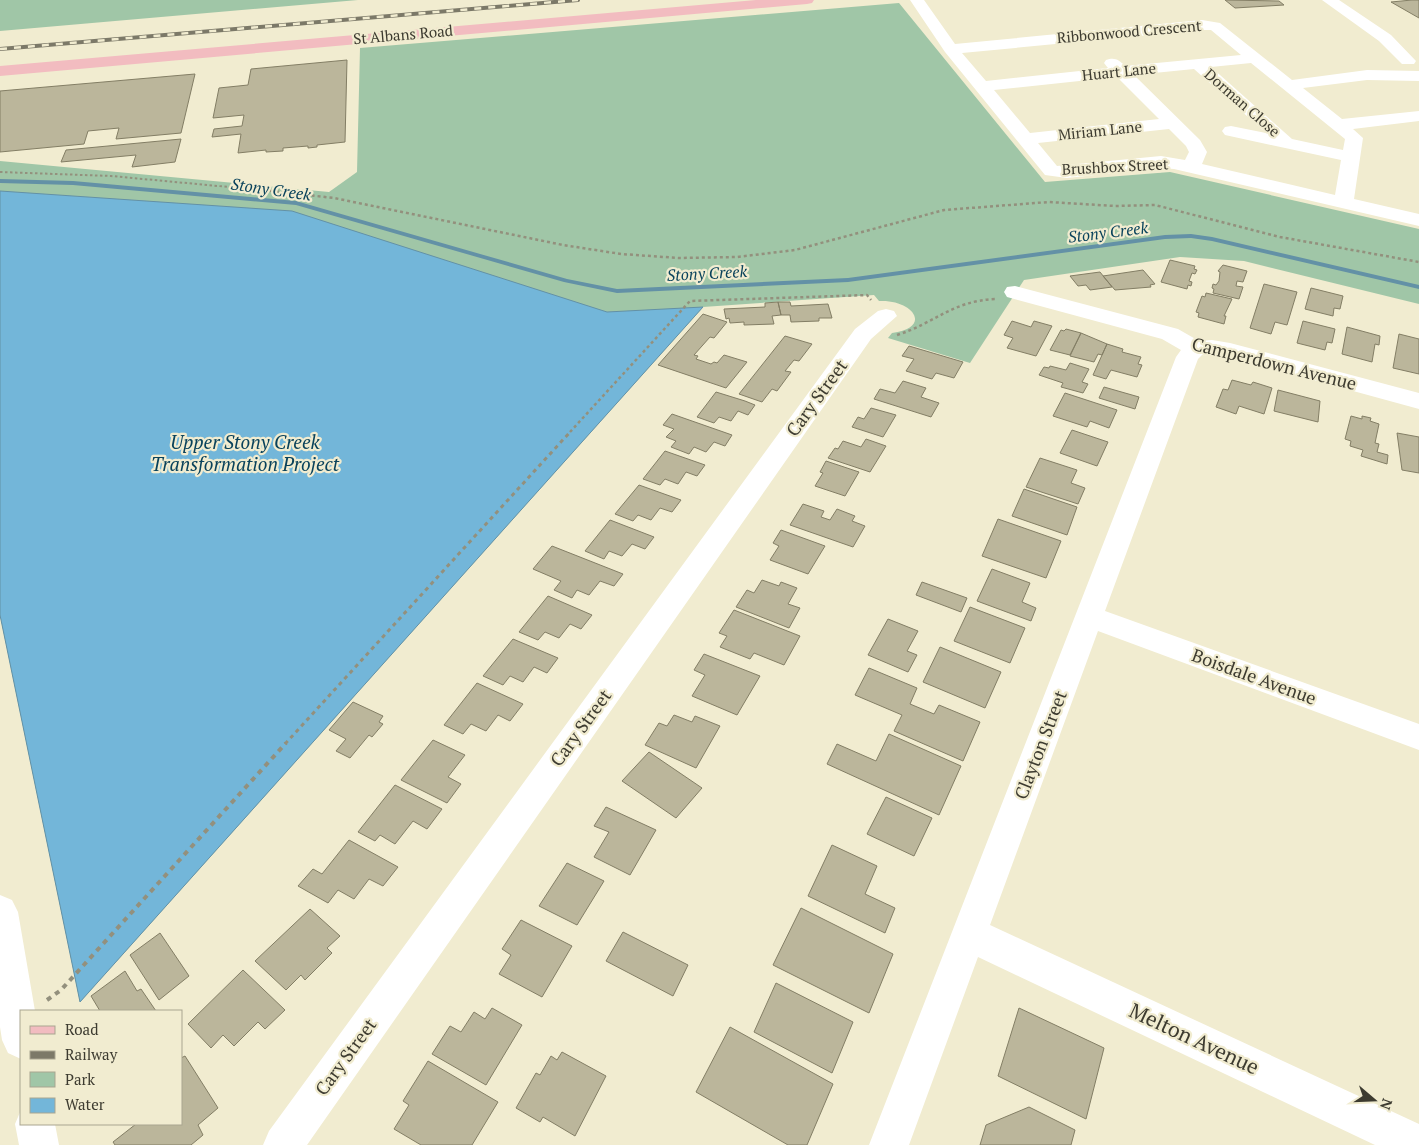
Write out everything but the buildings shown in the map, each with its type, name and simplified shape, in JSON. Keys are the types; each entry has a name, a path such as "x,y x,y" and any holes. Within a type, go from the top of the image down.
{"main road":[{"name":"St Albans Road","path":"0,71 807,0"}],"street":[{"name":"Brushbox Street","path":"917,0 951,49 1052,171 1067,172 1161,162 1191,167 1419,220"},
{"path":"1329,0 1385,38 1415,63"},
{"path":"1344,0 1415,63"},
{"name":"Ribbonwood Crescent","path":"951,49 1202,25 1215,26 1354,138 1344,202"},
{"path":"1084,36 1194,144 1198,152 1191,167"},
{"name":"Huart Lane","path":"982,86 1255,58"},
{"path":"1289,84 1367,76 1415,63"},
{"name":"Dorman Close","path":"1198,64 1287,142"},
{"path":"1339,125 1419,116"},
{"name":"Miriam Lane","path":"1026,139 1173,123"},
{"name":"Dorman Close","path":"1230,131 1352,156"},
{"name":"Camperdown Avenue","path":"1008,295 1170,334 1195,348 1212,346 1230,350 1419,401"},
{"name":"Cary Street","path":"283,1145 863,334 890,326"},
{"name":"Clayton Street","path":"889,1145 1187,357 1195,348"},
{"name":"Boisdale Avenue","path":"1090,617 1419,737"},
{"path":"0,912 20,1034"},
{"name":"Melton Avenue","path":"969,934 1419,1145"},
{"path":"35,1125 39,1145"}],"path":[{"path":"0,172 96,176 332,198 560,246 622,255 682,258 741,258 772,255 944,210 1049,202 1115,206 1154,205 1176,209 1280,237 1419,262"},
{"path":"45,1001 61,990 690,302 867,295 890,326 914,330 947,309 964,302 1008,295"}],"green space":[{"path":"0,0 358,0 0,31"},
{"path":"899,3 1045,182 1170,172 1419,229 1419,304 1244,261 1180,257 1024,280 970,363 888,338 892,333 905,330 912,325 915,320 914,314 901,304 879,301 874,295 703,307 80,1002 0,615 0,161 329,192 357,172 360,48"}],"water":[{"name":"Upper Stony Creek Transformation Project","path":"0,191 292,211 607,312 703,307 80,1002 0,615"}],"waterway":[{"name":"Stony Creek","path":"0,181 73,183 296,203 566,281 617,291 848,280 1165,237 1191,236 1212,239 1419,287"}],"railway":[{"path":"0,49 578,0"}]}
